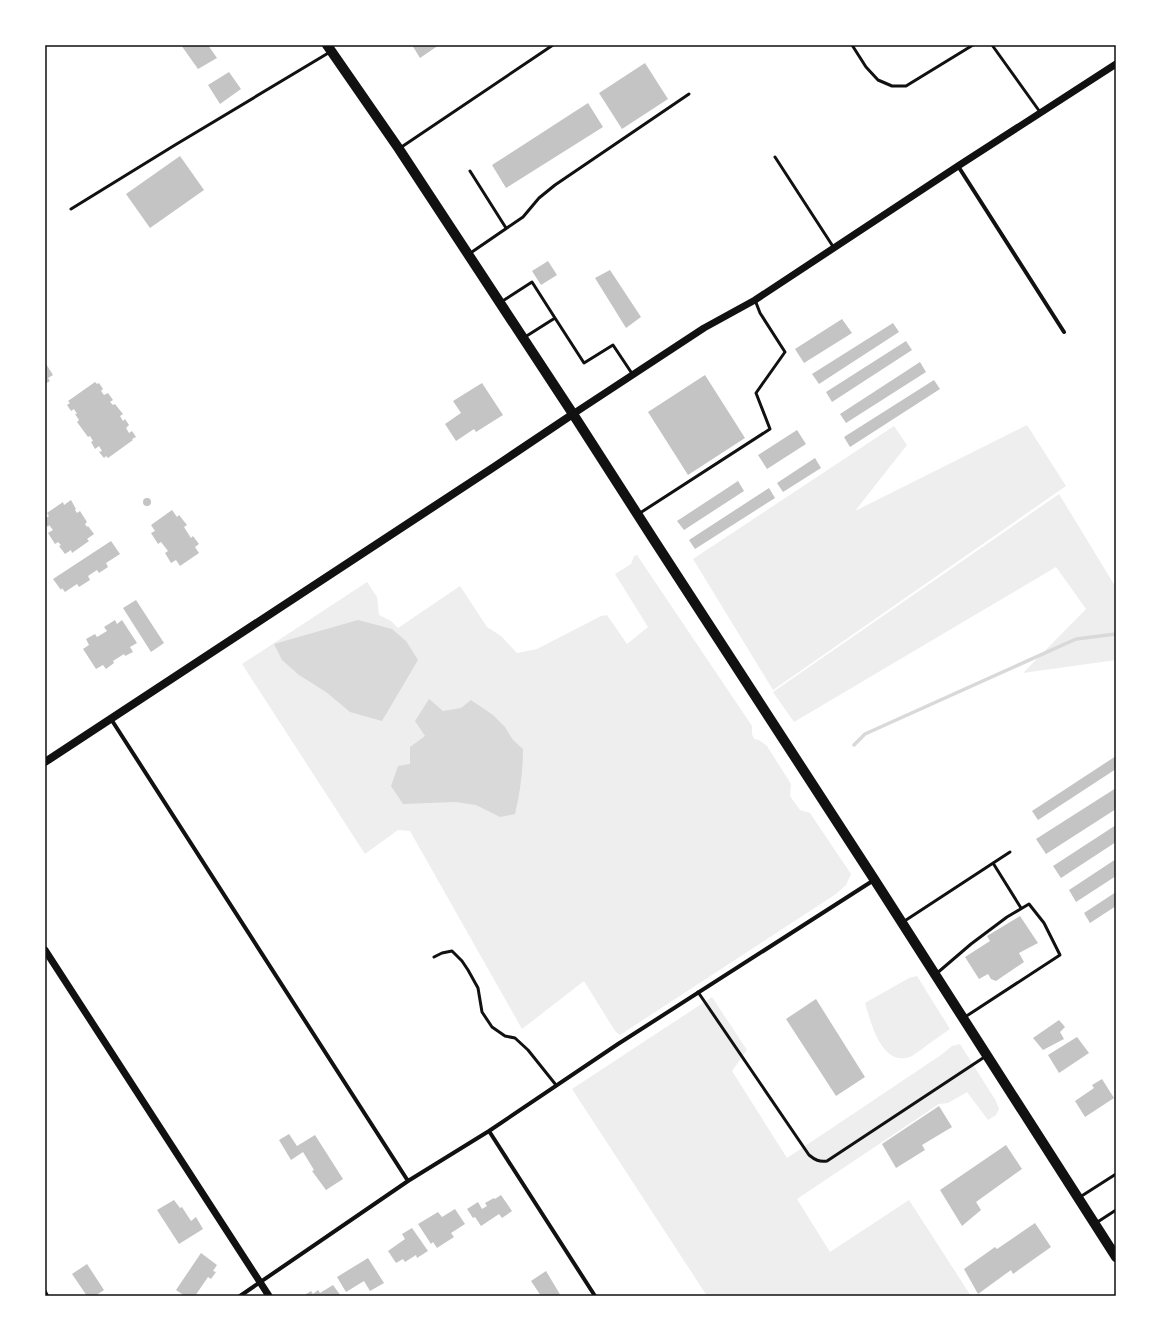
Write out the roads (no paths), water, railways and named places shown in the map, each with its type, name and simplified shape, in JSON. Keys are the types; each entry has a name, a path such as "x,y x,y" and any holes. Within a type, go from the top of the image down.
{"main road":[{"path":"329,48 399,149 573,414 964,1018 1116,1257"},
{"path":"45,762 573,414"}],"street":[{"path":"573,414 704,328 755,300 1116,64"},
{"path":"958,166 1064,332"},
{"path":"110,719 408,1181"},
{"path":"240,1296 408,1181 489,1131 698,992 874,880"},
{"path":"45,950 269,1296"},
{"path":"489,1131 595,1296"},
{"path":"45,1292 47,1296"}],"lane":[{"path":"399,149 553,45"},
{"path":"852,45 866,67 878,80 892,86 906,86 973,45"},
{"path":"992,45 1041,113"},
{"path":"71,209 329,48"},
{"path":"468,255 523,217 539,198 554,184 688,94"},
{"path":"774,157 834,248"},
{"path":"470,170 506,228"},
{"path":"500,302 532,282 584,363 613,346 633,375"},
{"path":"638,515 770,429 756,393 785,352 760,313 755,300"},
{"path":"523,338 554,318"},
{"path":"901,922 1010,852"},
{"path":"993,863 1021,908"},
{"path":"935,975 1007,917 1029,904 1044,922 1060,955 964,1018"},
{"path":"434,957 442,953 452,951 462,961 478,988 482,1012 492,1027 505,1036 515,1038 528,1050 556,1085"},
{"path":"698,992 809,1155 820,1162 827,1161 987,1055"},
{"path":"1079,1198 1116,1174"},
{"path":"1095,1224 1116,1210"}],"waterway":[{"path":"854,745 865,734 1076,639 1116,634"}]}
